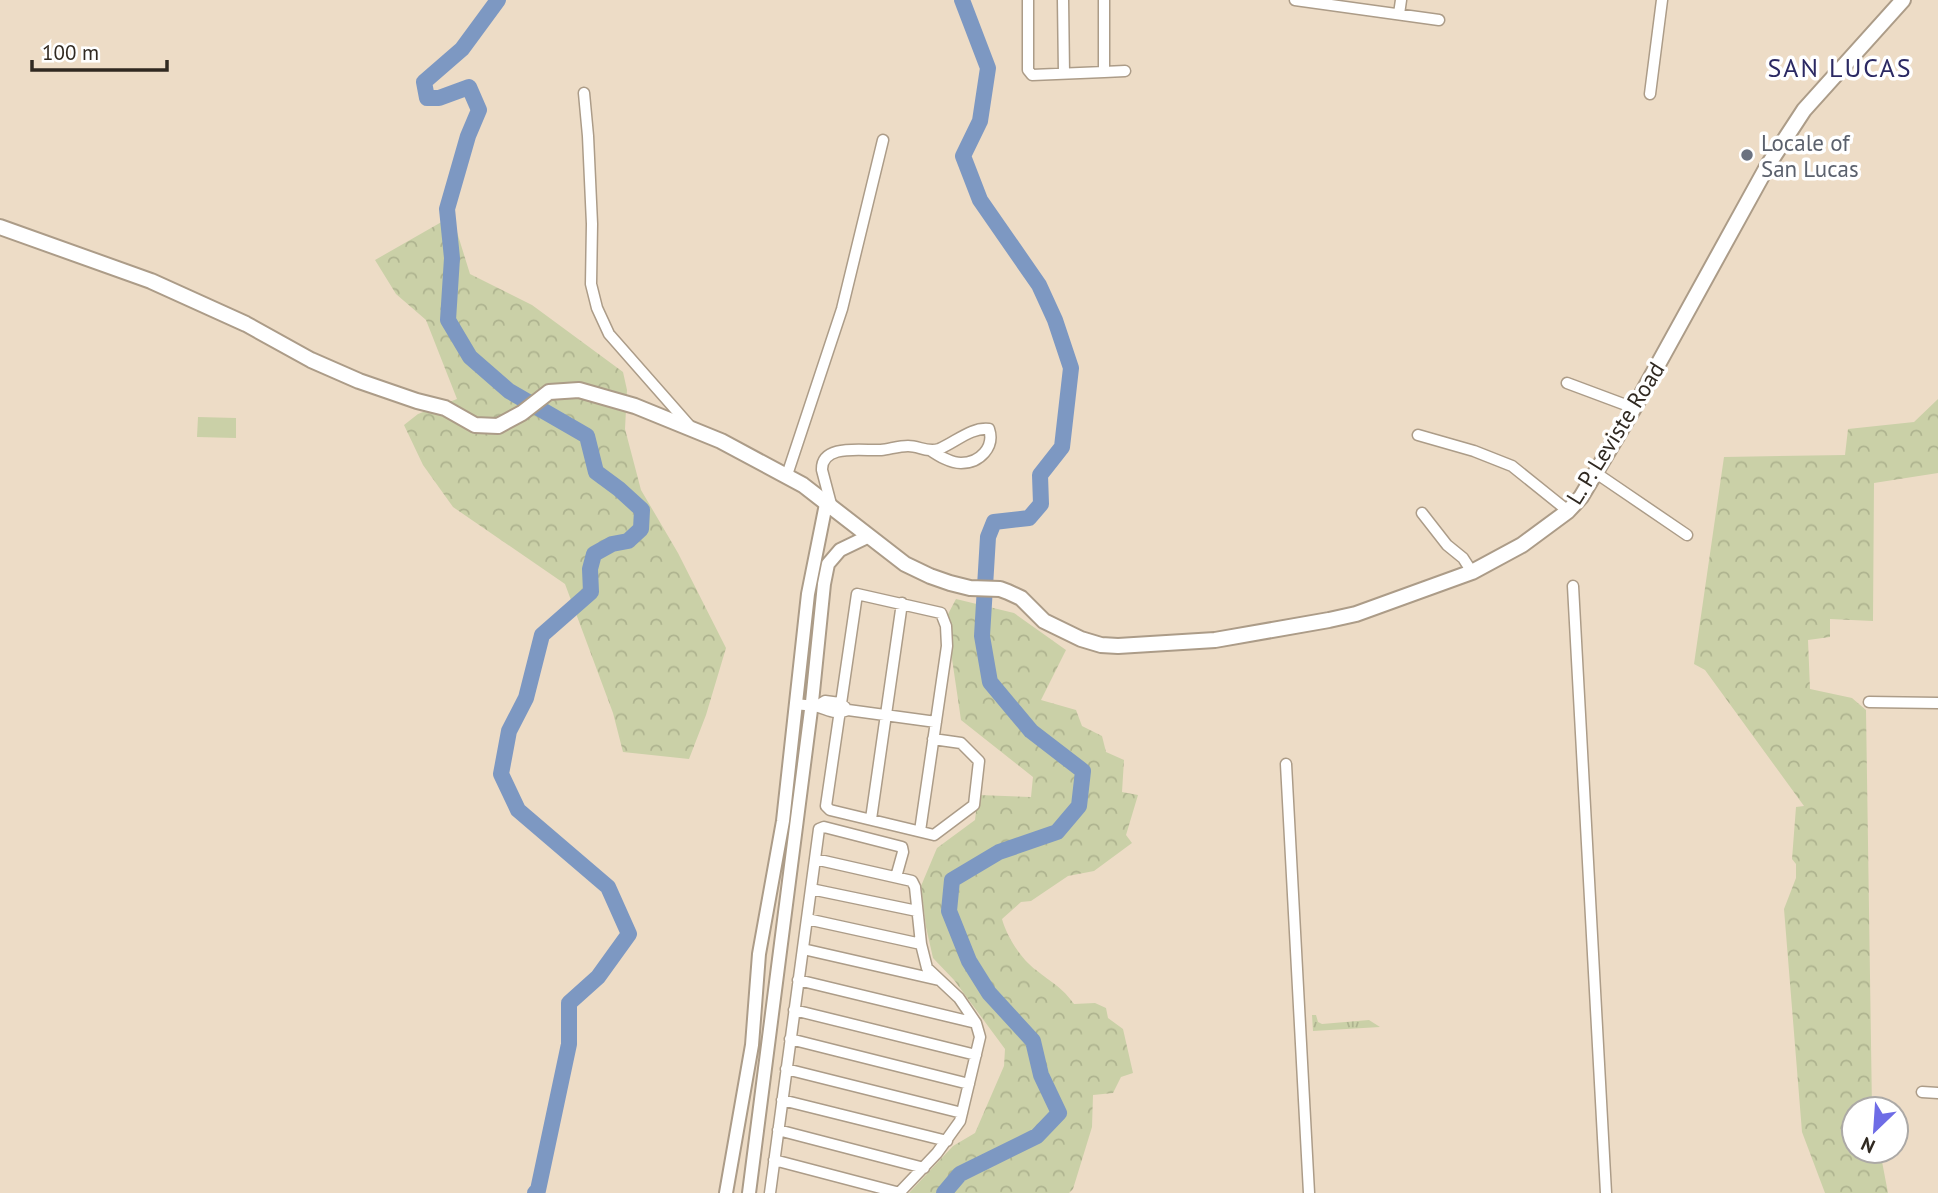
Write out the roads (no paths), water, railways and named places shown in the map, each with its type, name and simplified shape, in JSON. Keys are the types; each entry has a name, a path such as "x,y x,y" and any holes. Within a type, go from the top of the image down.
{"main road":[{"name":"L. P. Leviste Road","path":"0,227 151,281 246,324 359,381 445,408 475,425 498,426 522,413 549,392 579,390 635,406 721,441 787,475 867,537 917,570 970,588 1000,589 1008,592 1021,598 1044,621 1081,639 1118,646 1215,640 1329,620 1369,610 1472,572 1508,555 1568,512 1596,473 1634,408 1768,164 1804,110 1903,0"}],"street":[{"path":"1028,0 1029,73 1125,71"},
{"path":"1063,0 1064,73"},
{"path":"1104,0 1104,72"},
{"path":"1295,0 1438,20"},
{"path":"1399,15 1401,0"},
{"path":"1650,94 1662,0"},
{"path":"584,93 591,212 591,284 597,308 608,334 692,428"},
{"path":"787,475 842,309 883,140"},
{"path":"1567,383 1634,408"},
{"path":"726,1193 752,1045 759,954 783,821 814,560 829,507 821,465 828,455 837,452 904,446 939,449 979,429 989,429 991,432 989,448 971,461 950,461 929,450"},
{"path":"1418,435 1512,466 1568,512"},
{"path":"1596,473 1686,535"},
{"path":"1422,513 1447,545 1463,558 1472,572"},
{"path":"749,1193 815,706 828,564 840,550 867,537"},
{"path":"814,560 828,564"},
{"path":"1573,586 1606,1193"},
{"path":"919,831 947,646 946,626 941,613 861,594 856,596 843,709 826,806 830,810 934,835 974,805 979,761 961,743 933,739"},
{"path":"871,819 902,603"},
{"path":"1869,702 1938,703"},
{"path":"796,704 815,706 827,712 843,709 936,722"},
{"path":"1286,764 1309,1193"},
{"path":"781,1193 770,1191 818,831 824,827 902,847 896,877"},
{"path":"774,1160 899,1193 947,1141 960,1121 980,1037 976,1023 958,998 927,968 921,944 914,884 909,880 815,859"},
{"path":"811,889 918,911"},
{"path":"807,919 921,944"},
{"path":"803,949 939,980"},
{"path":"798,980 976,1023"},
{"path":"794,1010 976,1055"},
{"path":"790,1039 969,1084"},
{"path":"786,1069 962,1113"},
{"path":"1923,1093 1938,1093"},
{"path":"782,1100 947,1141"},
{"path":"778,1129 923,1168"}],"waterway":[{"path":"498,0 462,49 424,82 427,98 439,98 469,87 479,110 468,136 447,209 452,258 448,320 470,357 509,391 587,436 596,472 642,510 641,529 628,541 612,544 594,554 590,569 591,592 542,635 526,698 509,731 501,774 518,810 608,887 629,934 598,977 569,1003 569,1044 538,1190 535,1193"},
{"path":"944,1193 960,1174 1037,1136 1059,1113 1041,1075 1033,1041 989,993 969,961 949,911 952,880 999,852 1057,832 1079,806 1083,771 1031,731 990,682 982,636 988,537 994,522 1029,518 1041,504 1040,475 1062,447 1071,368 1055,320 1039,285 980,200 963,156 980,121 988,68 962,0"}],"place":[{"name":"Locale of San Lucas","path":"1747,155"}],"district":[{"name":"SAN LUCAS","path":"1840,67"}]}
